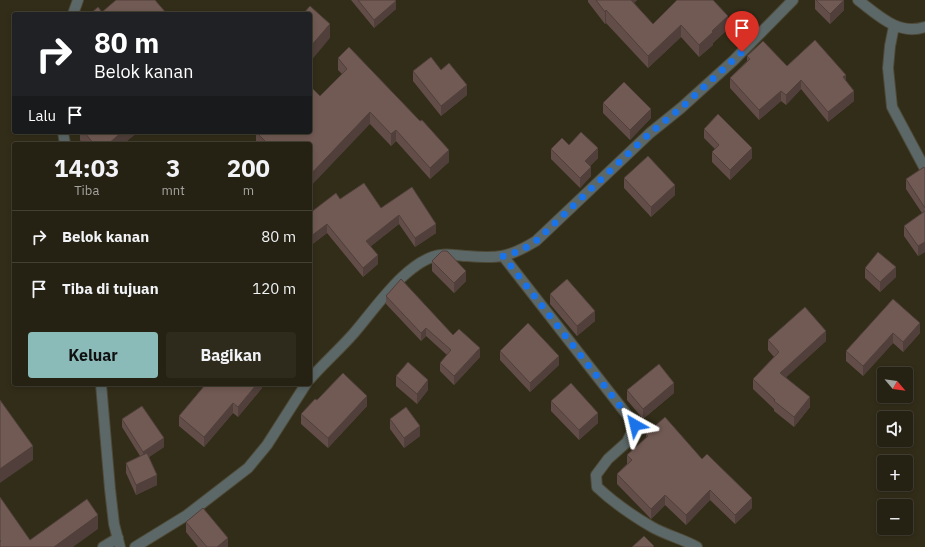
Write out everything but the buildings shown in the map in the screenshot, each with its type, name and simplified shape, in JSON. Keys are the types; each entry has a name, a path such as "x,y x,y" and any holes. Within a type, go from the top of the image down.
{"street":[{"path":"74,12 78,0"},
{"path":"312,377 324,362 352,334 393,285 410,270 430,257 441,254 486,258 503,256 520,251 536,241 650,133 681,108 733,61 793,0"},
{"path":"858,0 894,26 912,30 925,27"},
{"path":"894,26 888,68 892,107 925,169"},
{"path":"503,256 635,425 627,442 608,459 596,475 597,487 609,498 653,528 685,540 697,547"},
{"path":"101,386 108,476 114,524 119,542 103,547"},
{"path":"135,547 187,515 248,468 267,445 305,386"}],"route":[{"path":"635,425 503,256 520,251 536,241 550,226 650,133 681,108 742,52"}]}
